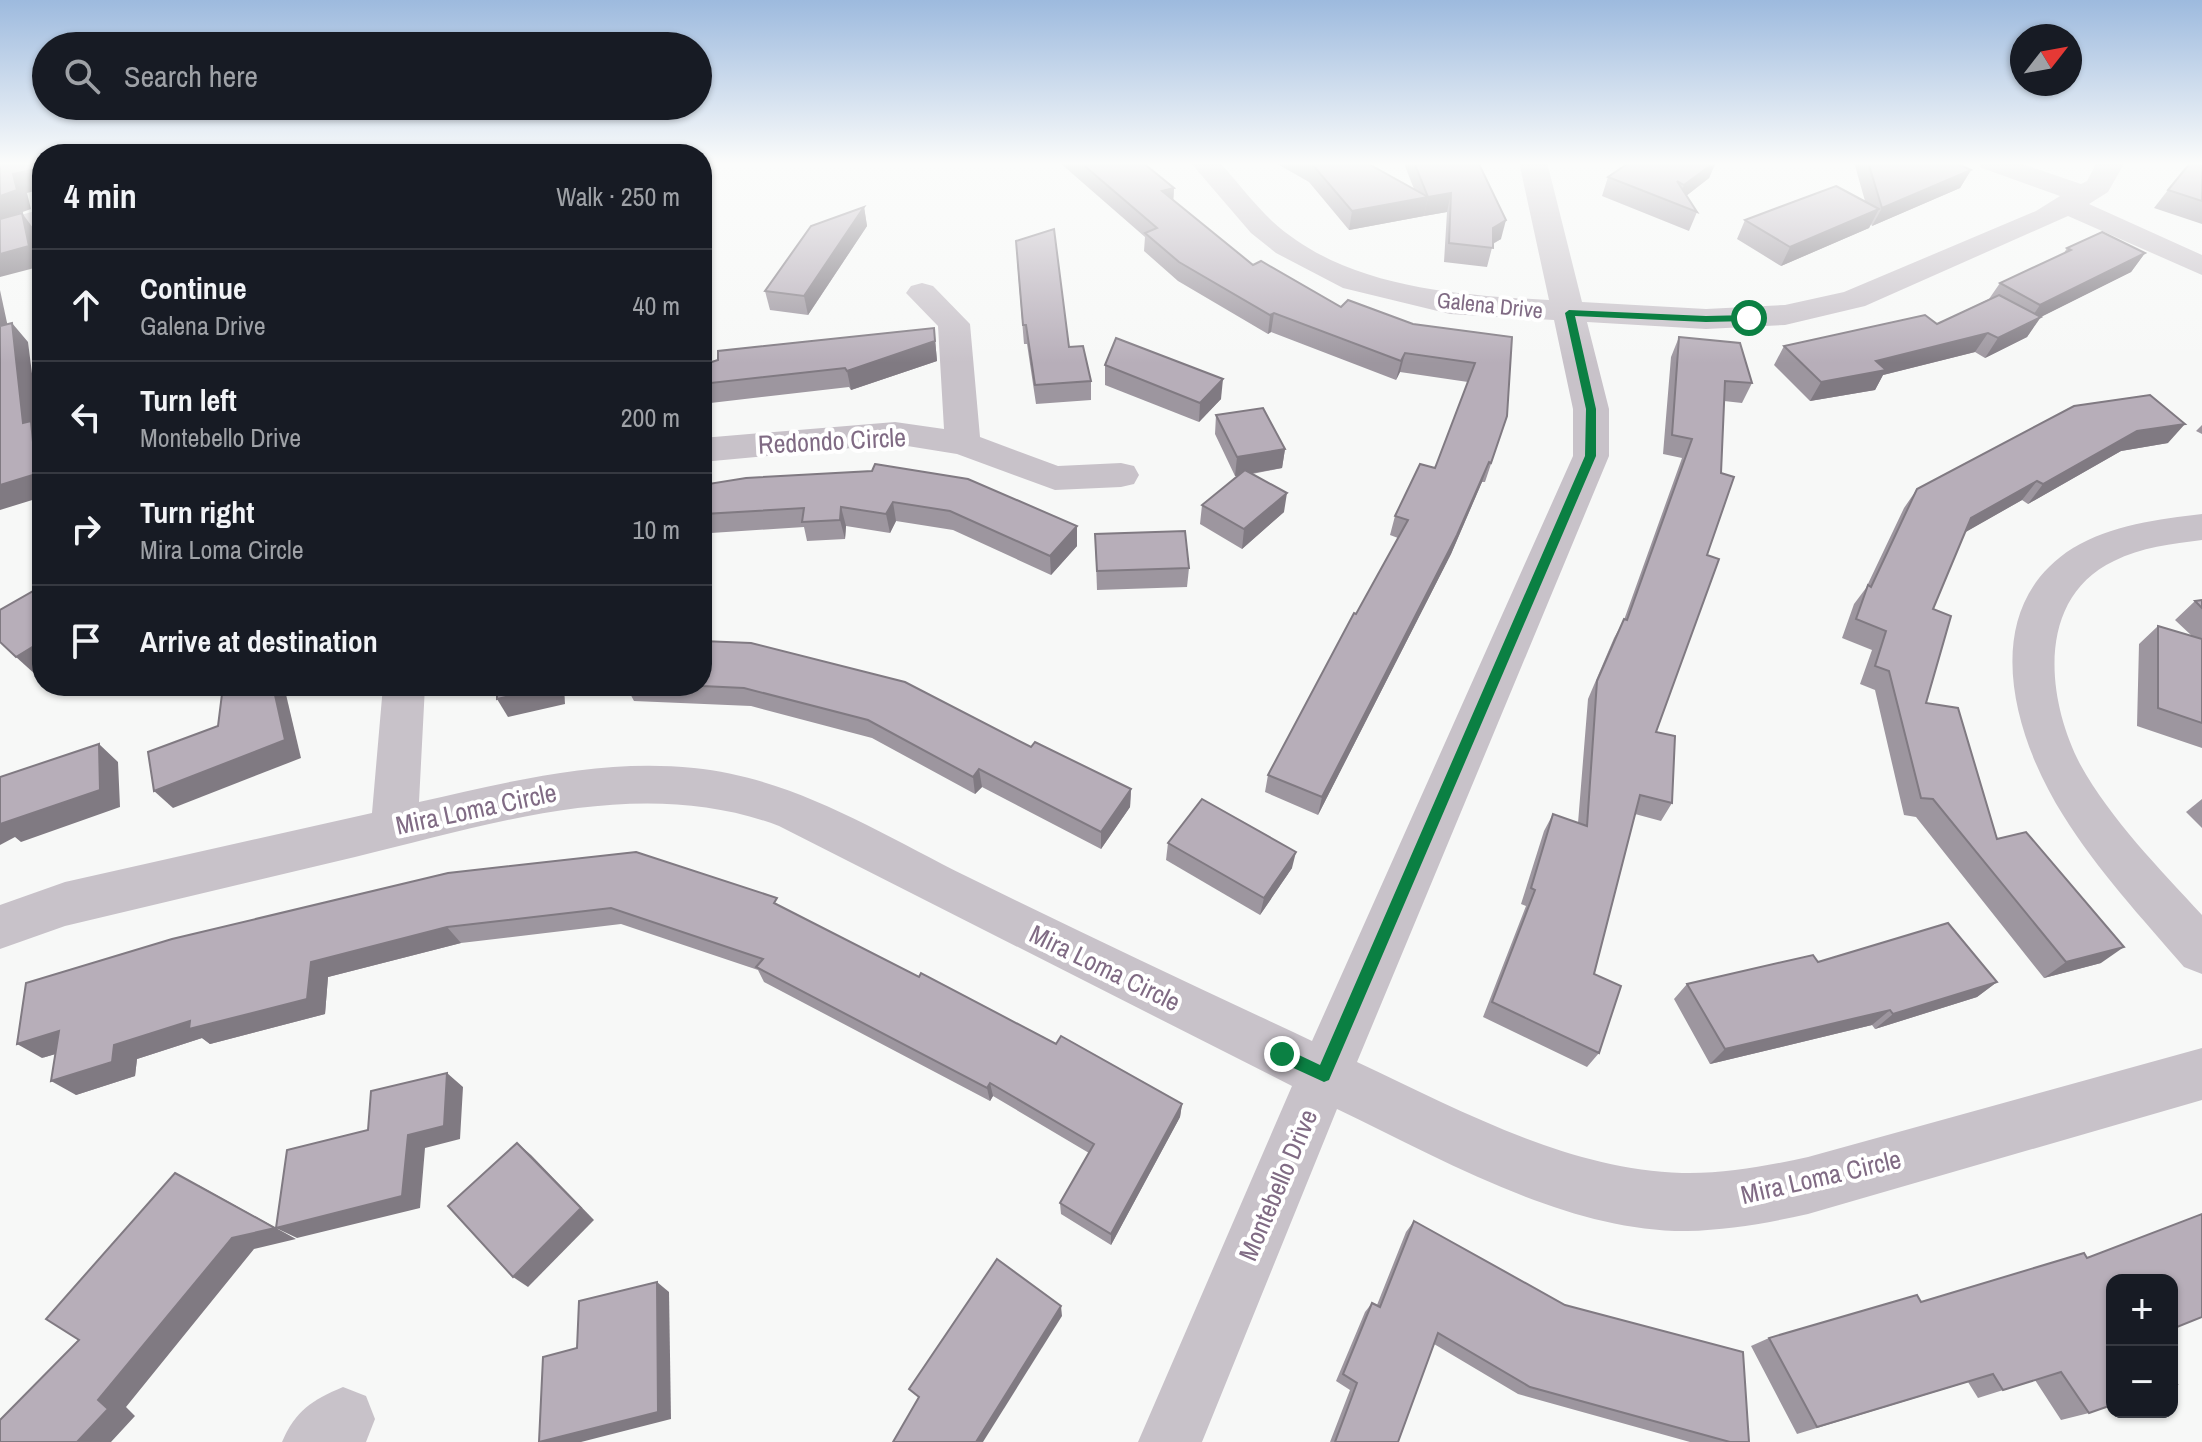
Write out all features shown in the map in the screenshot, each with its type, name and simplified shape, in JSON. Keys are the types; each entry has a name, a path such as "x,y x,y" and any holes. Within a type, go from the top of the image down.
{"street":[{"name":"Galena Drive","path":"1265,229 1287,247 1354,281 1450,304 1706,319 1785,315 1823,308 1854,299 2017,229"},
{"name":"Montebello Drive","path":"1170,1442 1324,1075 1591,456 1591,409 1549,229"},
{"path":"2132,229 2202,266"},
{"path":"922,293 954,324 963,443"},
{"name":"Redondo Circle","path":"712,449 895,433 963,443 1055,478 1121,475"},
{"path":"2202,527 2117,543 2084,559 2060,583 2043,608 2035,639 2033,673 2037,711 2049,747 2076,798 2121,860 2202,951"},
{"path":"394,826 403,696"},
{"name":"Mira Loma Circle","path":"0,927 65,904 539,794 620,785 681,784 745,795 809,818 880,857 1324,1075 1487,1151 1566,1180 1627,1197 1685,1202 1753,1195 1820,1183 2202,1074"}],"building":[{"path":"0,229 25,229 29,246 0,254"},
{"path":"809,229 849,229 804,296 765,291"},
{"path":"1054,229 1069,347 1083,346 1091,381 1035,385 1026,325 1023,325 1016,241"},
{"path":"1154,229 1209,229 1253,265 1261,261 1341,307 1348,300 1413,324 1512,337 1507,416 1491,463 1322,797 1268,775 1354,613 1408,520 1395,516 1420,464 1435,468 1475,363 1405,353 1401,361 1274,313 1270,315 1179,262 1145,233"},
{"path":"1450,229 1493,229 1493,248 1449,243"},
{"path":"1760,229 1831,229 1790,247"},
{"path":"2102,232 2145,253 2040,305 2000,283 2071,250 2067,248"},
{"path":"1999,295 2041,317 1998,338 1988,333 1876,361 1886,370 1821,382 1784,346 1925,315 1937,324"},
{"path":"12,323 23,423 31,421 32,475 0,485 0,326"},
{"path":"934,328 935,341 847,371 845,368 712,383 712,362 718,360 718,351"},
{"path":"1679,337 1740,343 1752,383 1725,381 1721,473 1734,477 1707,555 1719,559 1656,732 1675,736 1672,803 1640,795 1594,974 1621,986 1599,1053 1492,1002 1535,890 1531,888 1553,814 1587,826 1597,681 1624,619 1627,620 1692,439 1672,435"},
{"path":"1116,338 1223,379 1200,403 1105,365"},
{"path":"2150,395 2185,424 2137,431 2043,484 2037,481 1971,518 1933,609 1951,616 1926,703 1958,708 1997,839 2026,832 2124,947 2066,962 1933,799 1921,798 1889,671 1875,666 1886,631 1856,619 1868,585 1871,587 1917,489 2074,406"},
{"path":"1263,408 1285,449 1237,457 1216,415"},
{"path":"875,464 968,479 1077,526 1050,556 950,511 893,502 886,514 841,507 840,520 802,522 804,508 712,514 712,483 746,478 872,471"},
{"path":"1245,470 1287,493 1244,529 1202,505"},
{"path":"1185,531 1189,568 1097,571 1095,534"},
{"path":"32,592 32,647 16,657 0,642 0,610"},
{"path":"2158,626 2202,639 2202,723 2158,708"},
{"path":"712,641 751,643 905,682 1031,747 1035,742 1131,789 1101,832 979,769 973,777 868,720 744,688 712,686"},
{"path":"222,696 275,696 285,740 154,791 148,752 218,726"},
{"path":"99,744 100,790 0,824 0,777"},
{"path":"1202,799 1296,852 1264,898 1168,843"},
{"path":"636,852 777,898 774,903 919,977 921,973 1056,1044 1061,1036 1182,1104 1111,1234 1060,1203 1094,1144 990,1083 987,1088 756,967 763,959 611,908 447,927 311,962 307,999 189,1029 190,1021 114,1045 112,1062 51,1081 59,1031 17,1044 26,983 172,939 448,873"},
{"path":"1948,923 1997,982 1893,1014 1890,1010 1725,1049 1687,984 1813,955 1818,962"},
{"path":"447,1073 444,1126 408,1135 402,1196 276,1228 287,1150 368,1130 371,1091"},
{"path":"517,1143 581,1208 513,1277 448,1206"},
{"path":"175,1173 275,1228 232,1238 98,1400 108,1409 77,1442 0,1442 0,1420 79,1340 46,1319"},
{"path":"2202,1214 2202,1317 2178,1327 2178,1274 2106,1274 2106,1407 2089,1413 2061,1372 2003,1390 1993,1374 1817,1427 1769,1338 1917,1295 1921,1302 2084,1253 2087,1258"},
{"path":"1414,1221 1565,1305 1743,1352 1749,1442 1730,1442 1530,1387 1438,1333 1398,1442 1335,1442 1357,1383 1343,1374 1372,1303 1380,1307"},
{"path":"997,1259 1061,1306 976,1442 893,1442 919,1397 909,1389"},
{"path":"657,1282 658,1412 539,1442 543,1357 577,1348 579,1301"}],"route":[{"path":"1282,1054 1324,1075 1591,456 1591,409 1569,313 1749,318"}]}
